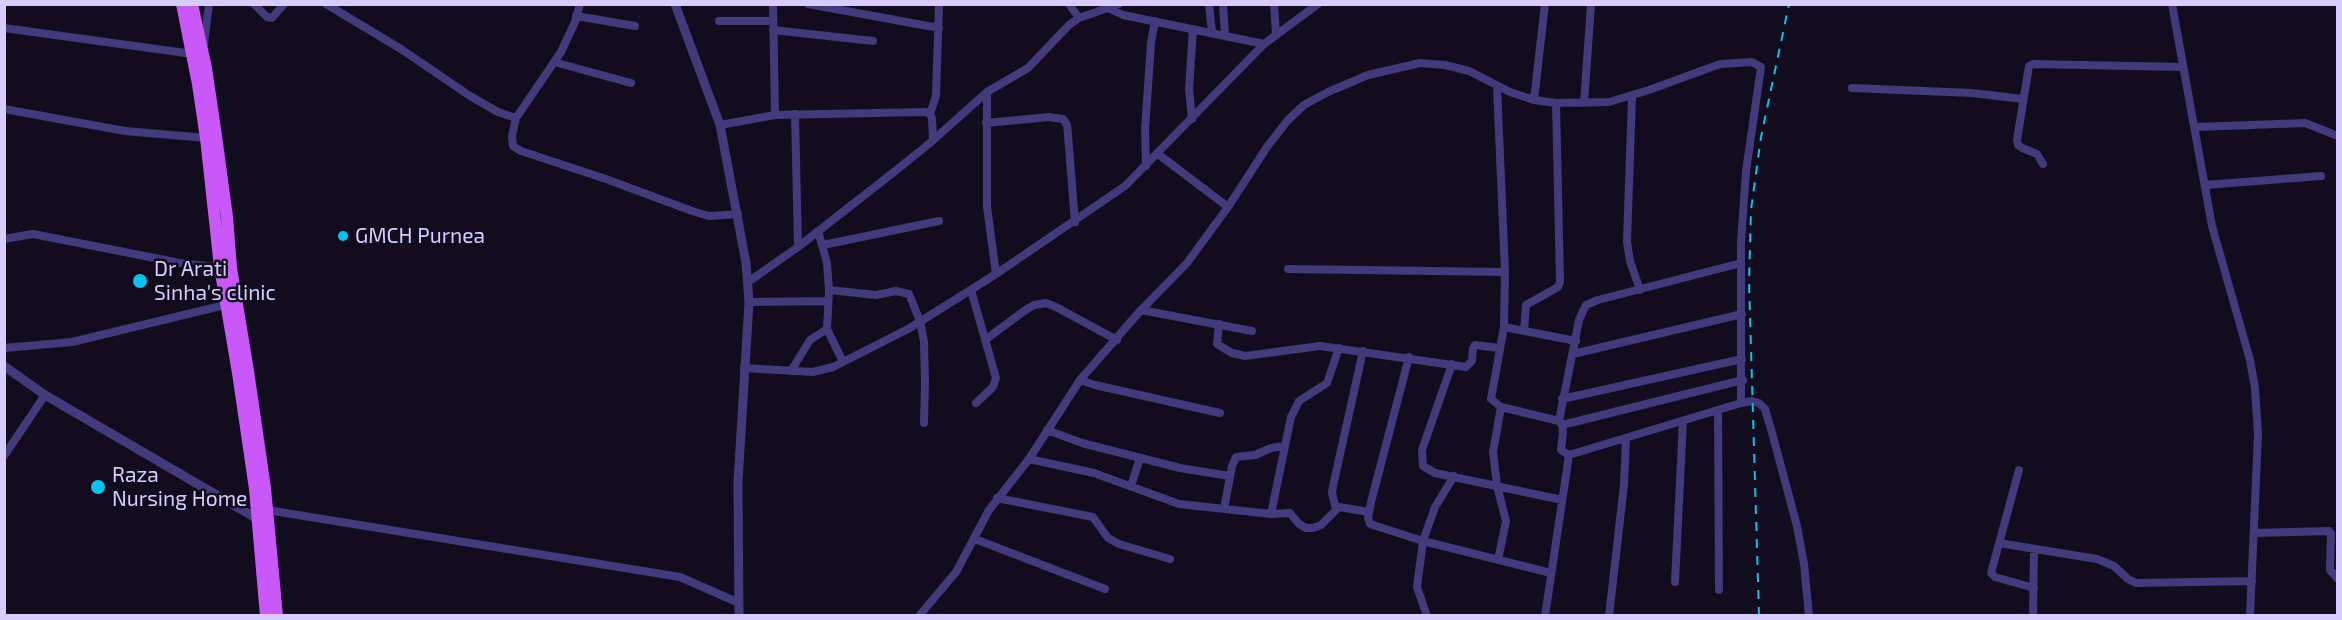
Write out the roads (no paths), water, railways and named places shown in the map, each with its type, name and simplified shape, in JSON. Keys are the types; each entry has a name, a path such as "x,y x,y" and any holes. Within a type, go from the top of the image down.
{"main road":[{"path":"182,4 198,53 198,84 231,304 238,373 276,615"},
{"path":"192,4 198,53 227,217 225,268"},
{"path":"231,304 248,371 267,510 263,522 266,615"}],"street":[{"path":"4,28 198,53 209,4"},
{"path":"254,4 267,17 272,18 284,4"},
{"path":"326,4 393,44 470,96 498,112 516,118"},
{"path":"580,4 561,52 516,118 512,136 513,146 521,151 692,211 709,216 738,214"},
{"path":"675,4 720,125 738,214 748,282 749,302 738,482 739,615"},
{"path":"772,4 775,115"},
{"path":"808,4 939,28"},
{"path":"933,140 930,114 936,96 939,4"},
{"path":"1069,4 1080,18"},
{"path":"748,282 798,247 933,140 987,92 1028,68 1069,25 1107,6 1119,4"},
{"path":"1209,4 1212,33"},
{"path":"1223,4 1226,36"},
{"path":"1274,4 1276,35"},
{"path":"744,368 813,372 843,362 920,321 971,290 1075,222 1125,186 1264,44 1318,4"},
{"path":"1534,100 1545,4"},
{"path":"1584,103 1591,4"},
{"path":"2172,4 2212,226 2250,360 2254,388 2258,435 2250,615"},
{"path":"1107,6 1123,15 1264,44"},
{"path":"576,16 635,26"},
{"path":"719,21 773,26 873,41"},
{"path":"1146,166 1146,119 1155,21"},
{"path":"1192,119 1189,88 1193,29"},
{"path":"554,62 631,83"},
{"path":"919,615 956,572 997,498 1029,459 1080,380 1141,310 1187,262 1288,120 1304,105 1368,75 1420,63 1444,65 1469,71 1497,86 1534,100 1584,103 1609,102 1632,96 1720,64 1752,62 1761,67 1746,171 1741,263 1743,380 1741,403"},
{"path":"2043,164 2037,154 2018,145 2027,70 2033,64 2183,66"},
{"path":"1497,86 1505,272 1504,327 1491,399 1494,403 1560,423 1743,380"},
{"path":"1852,88 1972,93 2023,99"},
{"path":"987,92 987,207 996,274"},
{"path":"1632,96 1627,242 1630,261 1640,290"},
{"path":"1524,331 1526,305 1558,287 1560,282 1556,103"},
{"path":"4,109 125,131 206,138"},
{"path":"720,125 775,115 925,112 930,114"},
{"path":"795,114 798,247"},
{"path":"986,123 1049,117 1064,119 1067,125 1075,222"},
{"path":"2196,128 2305,123 2337,136"},
{"path":"1158,154 1228,207"},
{"path":"2205,185 2321,176"},
{"path":"823,245 939,221"},
{"path":"818,231 828,263 827,329 843,362"},
{"path":"4,239 33,234 180,262 225,268"},
{"path":"1741,263 1586,305 1579,320 1563,399 1560,423 1561,450 1569,455 1741,403 1752,401 1759,403 1765,409 1772,429 1797,526 1804,564 1809,615"},
{"path":"1288,269 1505,272"},
{"path":"829,290 876,295 903,291 909,294 920,321 926,360 924,423"},
{"path":"971,290 996,382 976,403"},
{"path":"749,302 828,301"},
{"path":"985,340 1024,311 1034,305 1046,303 1117,340"},
{"path":"4,348 72,342 231,304"},
{"path":"1141,310 1252,331"},
{"path":"1573,354 1742,314"},
{"path":"1219,324 1217,344 1232,353 1251,356 1311,346 1409,357 1466,367 1470,365 1475,345 1499,348"},
{"path":"1504,327 1576,341"},
{"path":"791,371 810,340 827,329"},
{"path":"1271,514 1295,409 1305,397 1327,383 1339,348"},
{"path":"1336,510 1332,494 1333,486 1363,351"},
{"path":"1409,357 1369,512 1370,524 1423,541 1551,573"},
{"path":"1563,399 1742,359"},
{"path":"1452,364 1422,450 1423,466 1428,470 1562,500"},
{"path":"4,366 45,395 263,522"},
{"path":"1080,380 1220,413"},
{"path":"4,456 45,395"},
{"path":"1498,560 1506,521 1497,486 1493,452 1501,407"},
{"path":"1718,410 1719,590"},
{"path":"1675,582 1683,421"},
{"path":"1047,430 1082,443 1140,458 1180,468 1230,476"},
{"path":"1609,615 1624,485 1626,438"},
{"path":"1224,509 1236,457 1255,455 1270,448 1285,446"},
{"path":"1545,615 1569,455"},
{"path":"1131,486 1140,458"},
{"path":"1029,459 1094,473 1179,504 1271,514 1290,513 1299,524 1313,528 1321,525 1336,510 1344,506 1369,512"},
{"path":"2019,470 1992,566 1992,575 2034,588"},
{"path":"1427,615 1417,587 1423,541 1436,507 1454,476"},
{"path":"997,498 1093,517 1108,538 1119,544 1170,559"},
{"path":"267,510 680,577 739,603"},
{"path":"2254,532 2329,531 2331,534 2330,570 2337,579"},
{"path":"975,538 1105,589"},
{"path":"1999,543 2097,559 2114,566 2136,583 2252,581"},
{"path":"2033,615 2034,549"}],"railway":[{"path":"1759,616 1749,282 1751,210 1761,137 1789,4"}],"place":[{"name":"GMCH Purnea","path":"343,236"},
{"name":"Dr Arati Sinha's clinic","path":"140,281"},
{"name":"Raza Nursing Home","path":"98,487"}]}
